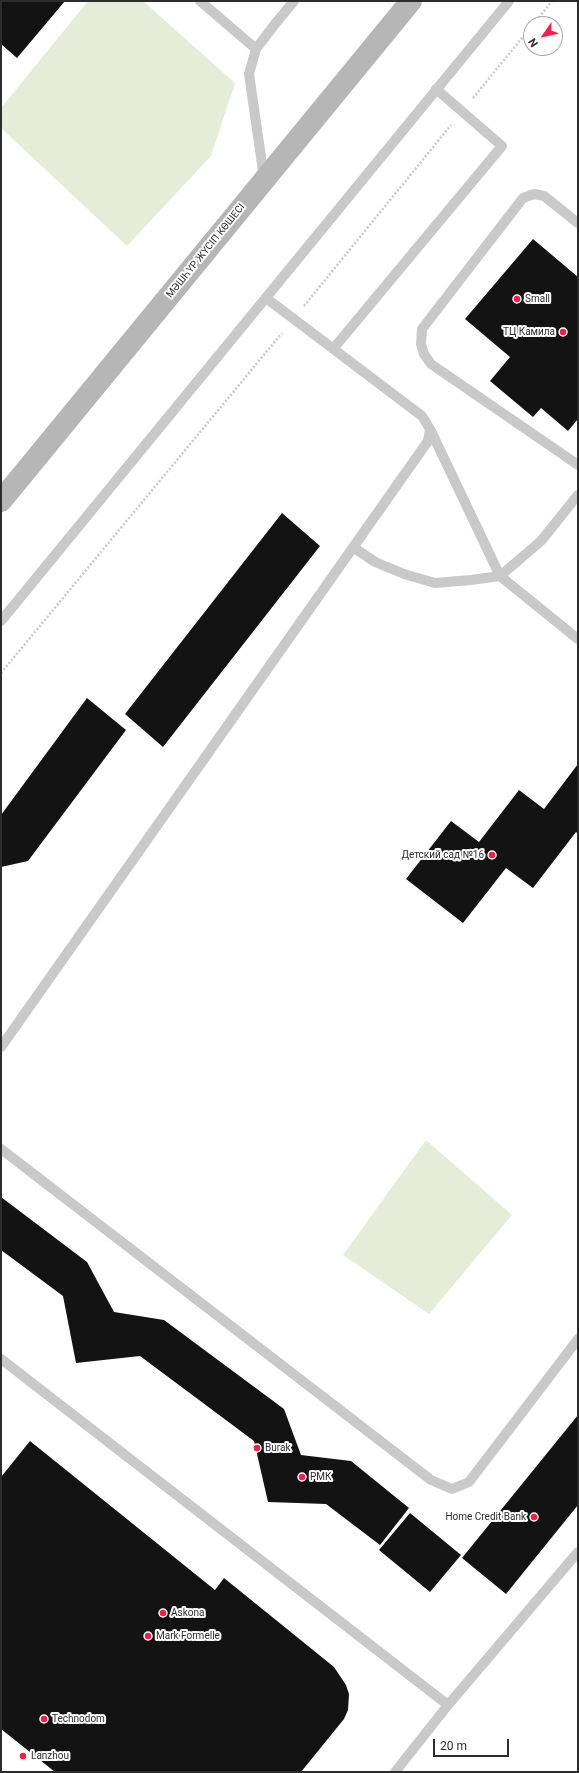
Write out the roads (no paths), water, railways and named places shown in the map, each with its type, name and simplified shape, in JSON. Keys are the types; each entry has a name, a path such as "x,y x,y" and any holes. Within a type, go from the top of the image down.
{"main road":[{"name":"МӘШҺҮР ЖҮСІП КӨШЕСІ","path":"1,500 411,1"}],"lane":[{"path":"200,1 256,49"},
{"path":"264,180 249,74 256,49 294,1"},
{"path":"1,621 509,1"},
{"path":"333,349 502,146 436,89"},
{"path":"578,223 544,196 534,194 523,198 422,330 421,344 424,354 431,364 578,465"},
{"path":"266,298 422,416 430,429 500,576 578,639"},
{"path":"1,1047 428,441 430,429"},
{"path":"353,547 374,562 404,574 435,583 500,576 541,541 578,495"},
{"path":"1,1149 431,1480 452,1489 469,1482 578,1339"},
{"path":"1,1359 448,1705"},
{"path":"395,1772 448,1705 578,1552"}],"place":[{"name":"Small","path":"517,299"},
{"name":"ТЦ Камила","path":"563,332"},
{"name":"Детский сад №16","path":"492,855"},
{"name":"Burak","path":"257,1448"},
{"name":"РМК","path":"302,1477"},
{"name":"Home Credit Bank","path":"534,1517"},
{"name":"Askona","path":"163,1613"},
{"name":"Mark Formelle","path":"148,1636"},
{"name":"Technodom","path":"44,1719"},
{"name":"Lanzhou","path":"23,1756"}]}
